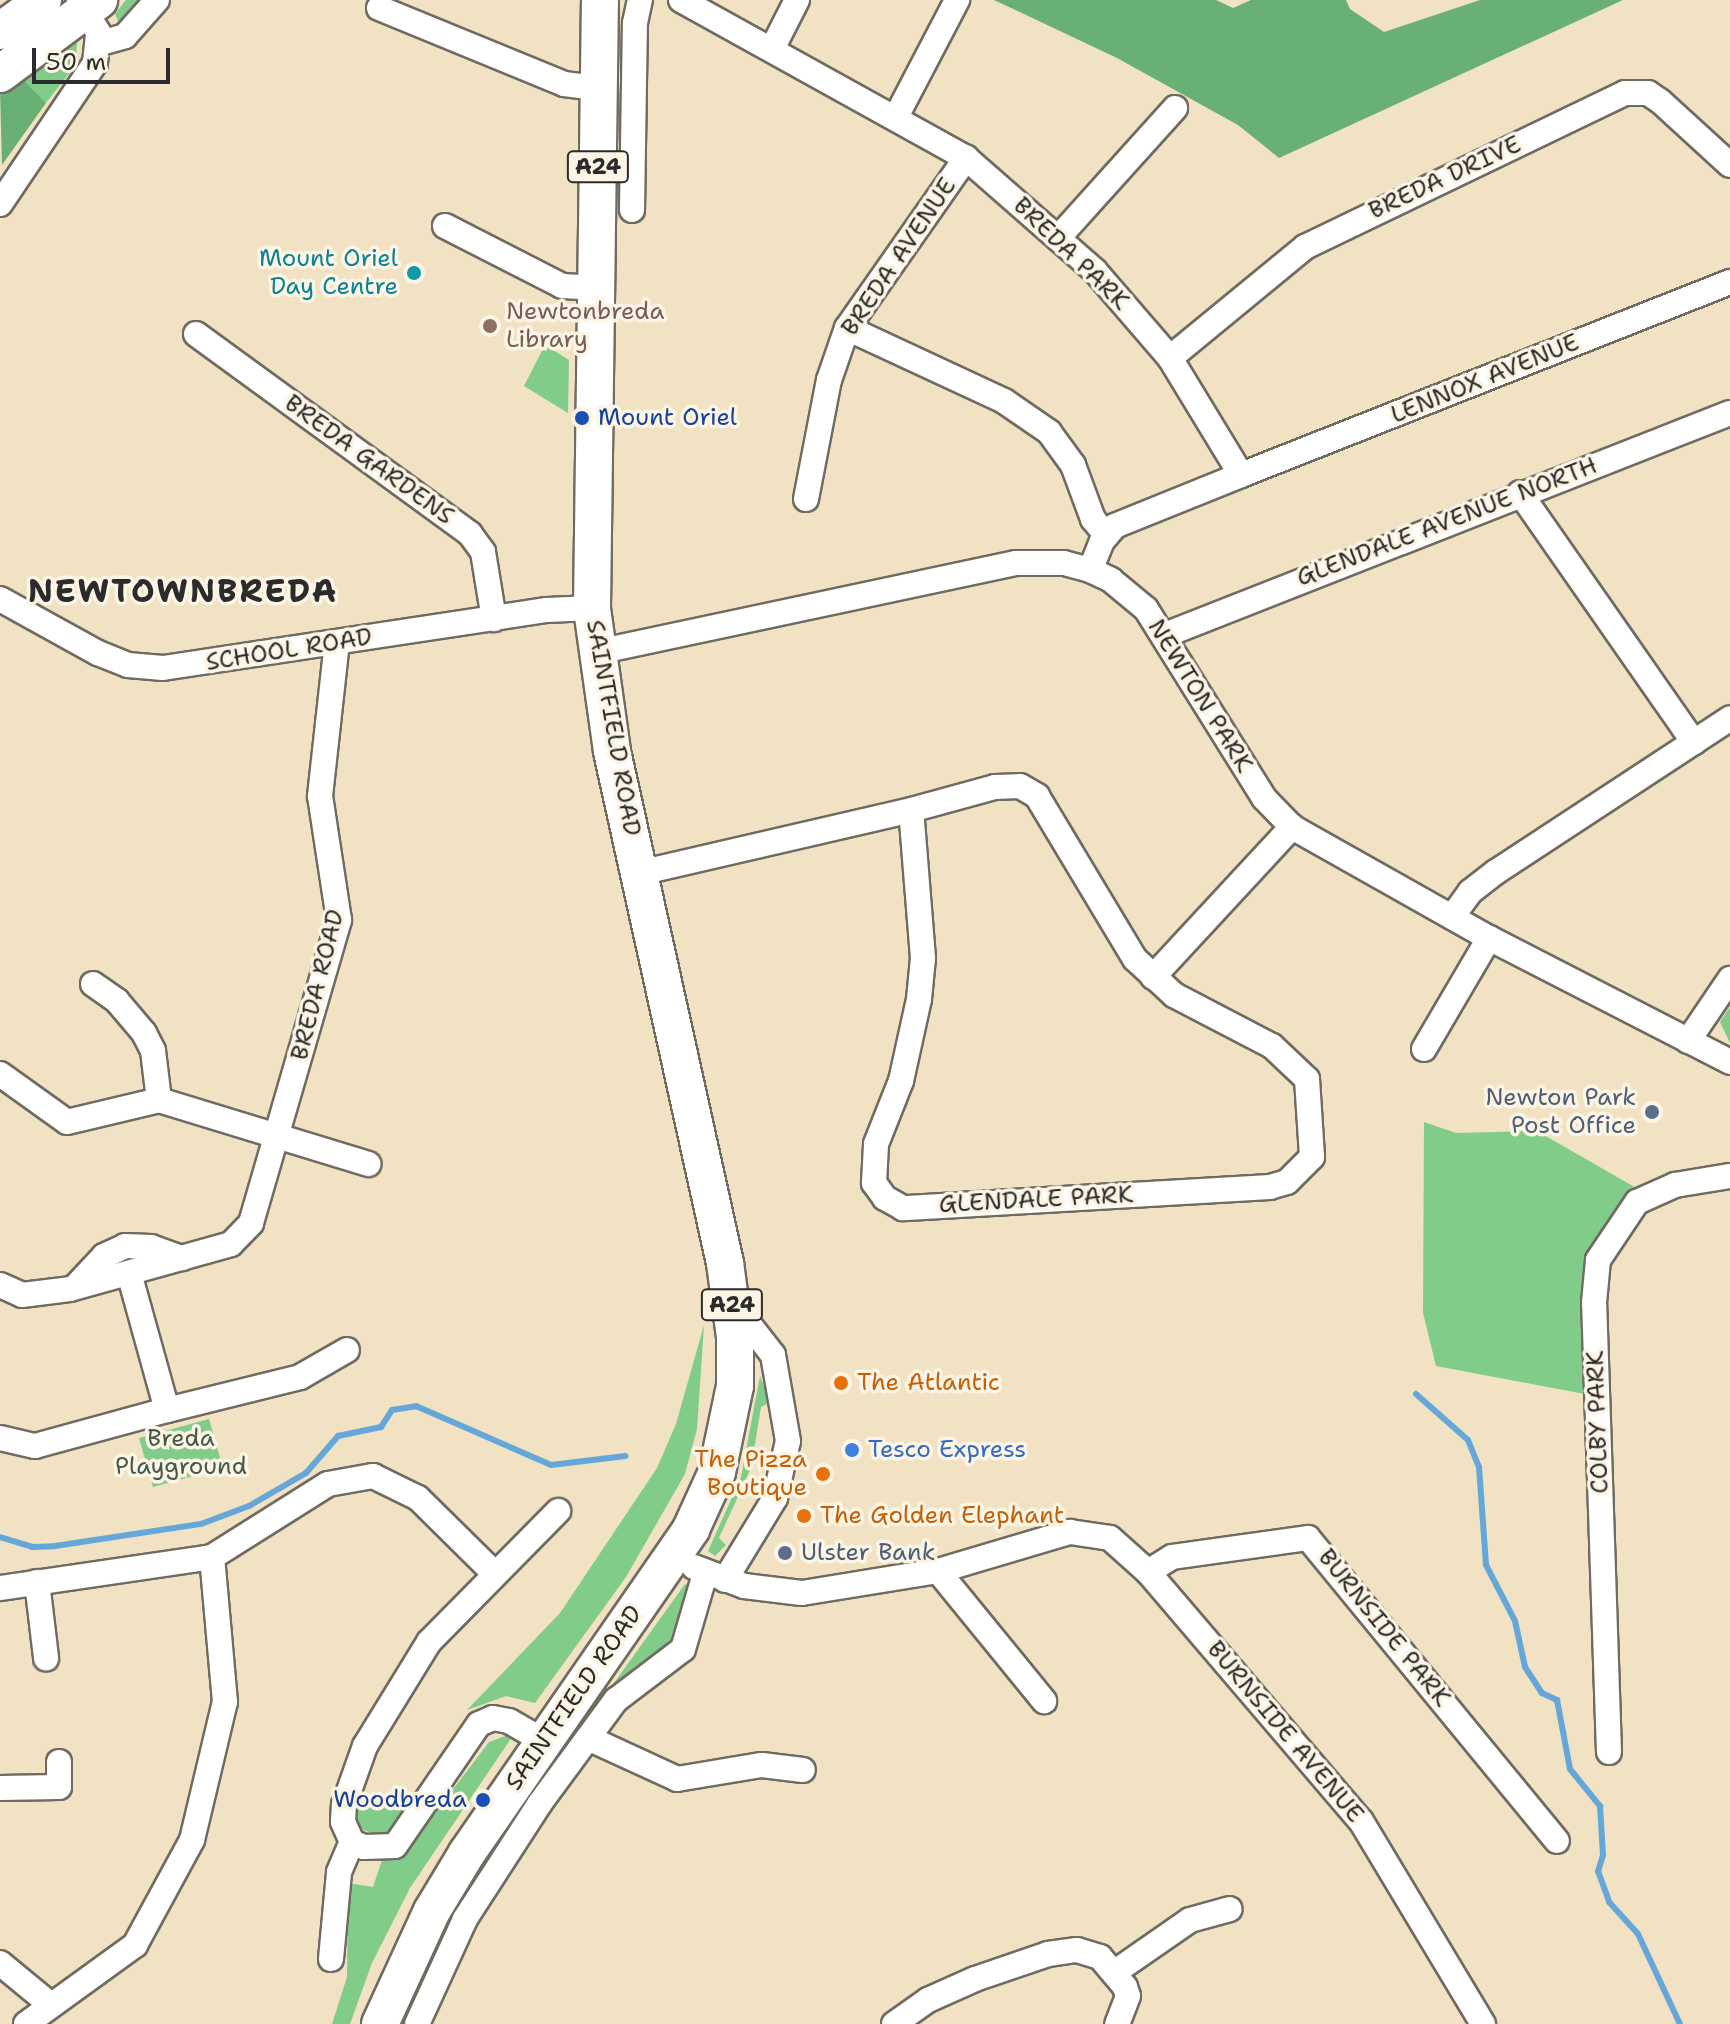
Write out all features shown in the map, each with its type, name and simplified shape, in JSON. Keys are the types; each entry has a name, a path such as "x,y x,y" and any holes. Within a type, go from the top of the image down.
{"highway":[{"path":"0,31 43,0"},
{"name":"SAINTFIELD ROAD","path":"380,2024 432,1911 543,1741 674,1557 717,1472 736,1362 732,1301 639,873 597,652 592,608 600,0"},
{"path":"0,74 88,3"}],"street":[{"path":"101,43 125,36 157,0"},
{"path":"632,210 635,23 640,0"},
{"name":"BREDA PARK","path":"681,0 897,115 966,158 1116,293 1170,358 1241,475"},
{"path":"772,49 797,0"},
{"path":"897,115 957,0"},
{"path":"0,204 91,70 101,43 88,3"},
{"path":"379,8 564,84 599,88"},
{"name":"BREDA DRIVE","path":"1170,358 1305,247 1625,93 1648,93 1660,101 1730,165"},
{"path":"1058,238 1175,108"},
{"name":"BREDA AVENUE","path":"806,499 829,380 847,328 966,158"},
{"path":"445,226 562,286 595,288"},
{"name":"LENNOX AVENUE","path":"1241,475 1730,282"},
{"path":"847,328 1004,401 1049,432 1073,465 1093,519 1106,535"},
{"name":"BREDA GARDENS","path":"196,334 470,534 483,552 494,619"},
{"name":"GLENDALE AVENUE NORTH","path":"1165,635 1730,413"},
{"path":"1090,570 1106,535 1124,522 1241,475"},
{"path":"1520,493 1694,742"},
{"name":"NEWTON PARK","path":"597,652 1016,563 1051,562 1090,570 1131,594 1165,635 1264,798 1292,827 1489,938 1730,1062"},
{"name":"SCHOOL ROAD","path":"0,599 128,665 163,668 494,619 592,608"},
{"name":"BREDA ROAD","path":"0,1285 25,1295 75,1287 182,1258 241,1238 251,1223 339,920 320,796 337,643"},
{"path":"1452,917 1470,892 1496,872 1730,718"},
{"name":"GLENDALE PARK","path":"639,873 911,810 995,787 1020,786 1037,796 1135,959 1174,995 1293,1061 1307,1079 1312,1157 1303,1170 1270,1187 903,1208 885,1198 874,1183 872,1168 911,1043 923,958 911,810"},
{"path":"1153,977 1292,827"},
{"path":"1424,1049 1489,938"},
{"path":"1688,1041 1730,979"},
{"path":"93,984 117,1001 144,1033 153,1051 159,1100"},
{"path":"0,1074 67,1122 159,1100 368,1164"},
{"name":"COLBY PARK","path":"1609,1752 1594,1303 1598,1260 1637,1202 1675,1185 1730,1176"},
{"path":"75,1287 104,1256 125,1246 151,1247 182,1258"},
{"path":"129,1273 167,1410"},
{"name":"SAINTFIELD ROAD","path":"417,2024 485,1885 616,1700 683,1649 715,1577 782,1479 788,1441 777,1369 773,1355 732,1301"},
{"path":"0,1438 35,1446 300,1377 347,1350"},
{"path":"736,1362 777,1369"},
{"path":"0,1588 212,1557 328,1484 373,1476 418,1498 495,1574"},
{"path":"331,1959 339,1872 352,1842 343,1822 347,1791 365,1746 414,1662 558,1511"},
{"path":"674,1557 715,1577 802,1593 938,1571 1070,1532 1110,1538 1148,1572"},
{"name":"BURNSIDE PARK","path":"1148,1572 1172,1557 1308,1538 1557,1841"},
{"path":"26,2024 135,1945 192,1840 225,1702 212,1557"},
{"path":"938,1571 1044,1701"},
{"name":"BURNSIDE AVENUE","path":"1148,1572 1361,1821 1483,2024"},
{"path":"37,1582 46,1658"},
{"path":"352,1842 372,1848 395,1846 479,1724 493,1718 509,1721 543,1741"},
{"path":"588,1738 677,1779 762,1765 803,1770"},
{"path":"0,1788 59,1787 59,1762"},
{"path":"1115,1972 1190,1920 1230,1909"},
{"path":"894,2024 928,2000 1048,1954 1086,1953 1100,1957 1115,1972 1128,1996 1117,2024"},
{"path":"0,1963 51,2005"}],"green space":[{"path":"126,0 144,0 119,23 115,14"},
{"path":"994,0 1216,0 1233,8 1251,0 1346,0 1350,9 1384,32 1480,0 1623,0 1279,158 1238,125 1117,58"},
{"path":"78,34 75,66 46,103 19,75"},
{"path":"19,75 46,103 2,165 0,90"},
{"path":"545,345 569,360 568,413 524,386"},
{"path":"1730,1007 1730,1043 1720,1022"},
{"path":"1424,1122 1456,1133 1537,1131 1638,1189 1611,1217 1587,1258 1590,1395 1436,1366 1423,1313"},
{"path":"704,1325 697,1429 685,1474 626,1577 535,1703 506,1696 467,1710 560,1613 657,1468 676,1424"},
{"path":"760,1376 770,1402 761,1407 751,1468 719,1538 726,1545 715,1556 708,1551 741,1477"},
{"name":"Breda Playground","path":"209,1419 223,1468 153,1487 139,1438"},
{"path":"685,1584 689,1585 673,1642 609,1690"},
{"path":"508,1735 512,1737 410,1888 372,1963 350,2024 332,2024 347,1977 348,1883 373,1887 382,1860 410,1846 489,1742"},
{"path":"357,1796 405,1811 393,1831 378,1835 363,1830 354,1818"}],"waterway":[{"path":"1416,1394 1468,1440 1479,1467 1486,1565 1515,1621 1525,1667 1542,1693 1557,1700 1570,1769 1600,1806 1603,1855 1598,1871 1609,1902 1638,1934 1680,2024"},
{"path":"0,1537 32,1547 55,1546 201,1524 249,1506 306,1473 338,1436 381,1427 392,1410 416,1406 551,1465 625,1456"}],"place":[{"name":"Mount Oriel Day Centre","path":"414,273"},
{"name":"Newtonbreda Library","path":"490,326"},
{"name":"Mount Oriel","path":"582,418"},
{"name":"Newton Park Post Office","path":"1652,1112"},
{"name":"The Atlantic","path":"841,1383"},
{"name":"Tesco Express","path":"852,1450"},
{"name":"The Pizza Boutique","path":"823,1474"},
{"name":"The Golden Elephant","path":"804,1516"},
{"name":"Ulster Bank","path":"785,1553"},
{"name":"Woodbreda","path":"483,1800"}],"district":[{"name":"NEWTOWNBREDA","path":"183,591"}]}
